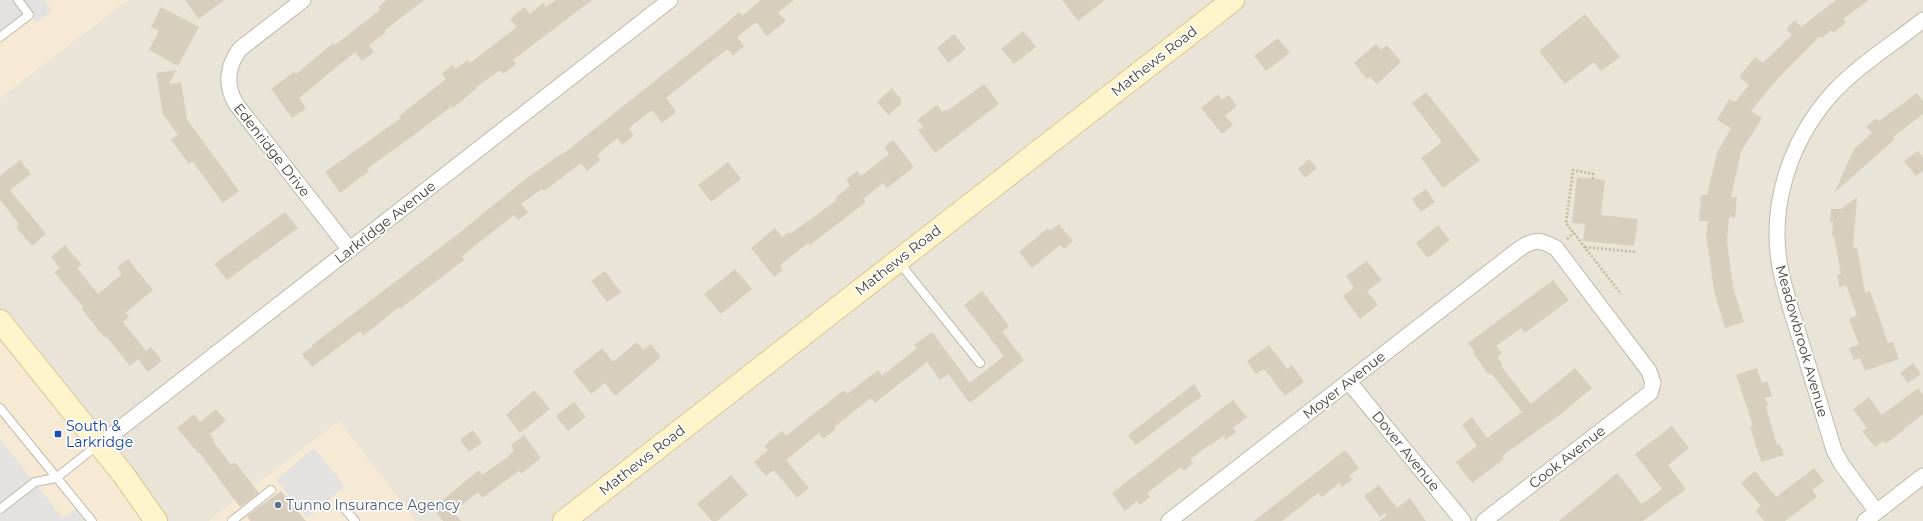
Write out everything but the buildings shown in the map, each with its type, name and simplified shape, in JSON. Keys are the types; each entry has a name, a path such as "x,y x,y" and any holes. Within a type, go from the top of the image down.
{"street":[{"name":"Edenridge Drive","path":"303,0 240,49 234,57 229,72 228,85 236,104 350,250"},
{"name":"Larkridge Avenue","path":"100,444 670,0"},
{"name":"Mathews Road","path":"564,521 1233,0"},
{"name":"Meadowbrook Avenue","path":"1871,517 1842,465 1832,443 1783,282 1778,252 1778,214 1788,169 1798,144 1813,118 1830,96 1852,76 1923,20"},
{"name":"Moyer Avenue","path":"1169,521 1532,241 1544,242 1556,248 1649,371 1653,384 1650,393"},
{"path":"1,324 100,444 156,521"},
{"name":"Dover Avenue","path":"1349,382 1462,521"},
{"name":"Cook Avenue","path":"1486,520 1650,393"},
{"path":"1871,517 1923,476"}],"lane":[{"path":"0,38 30,15 18,0"},
{"path":"898,261 980,363"},
{"path":"0,408 92,521"},
{"path":"0,509 35,482 56,478 100,444"},
{"path":"232,521 271,490"},
{"path":"344,508 355,521"}],"path":[{"path":"1593,179 1593,174 1573,170 1566,223 1621,294"},
{"path":"1585,247 1637,252"}],"shaded area":[{"path":"0,0 127,0 0,98"},
{"path":"0,0 44,0 52,11 36,23 30,15 0,37"},
{"path":"127,0 1923,0 1923,521 156,521 0,321 0,98"},
{"path":"0,321 156,521 0,521"},
{"path":"339,421 416,521 208,521"},
{"path":"0,439 63,518 79,506 92,521 0,521"},
{"path":"314,448 345,486 307,518 276,479"}],"place":[{"name":"South & Larkridge","path":"58,434"},
{"name":"Tunno Insurance Agency","path":"278,505"}]}
